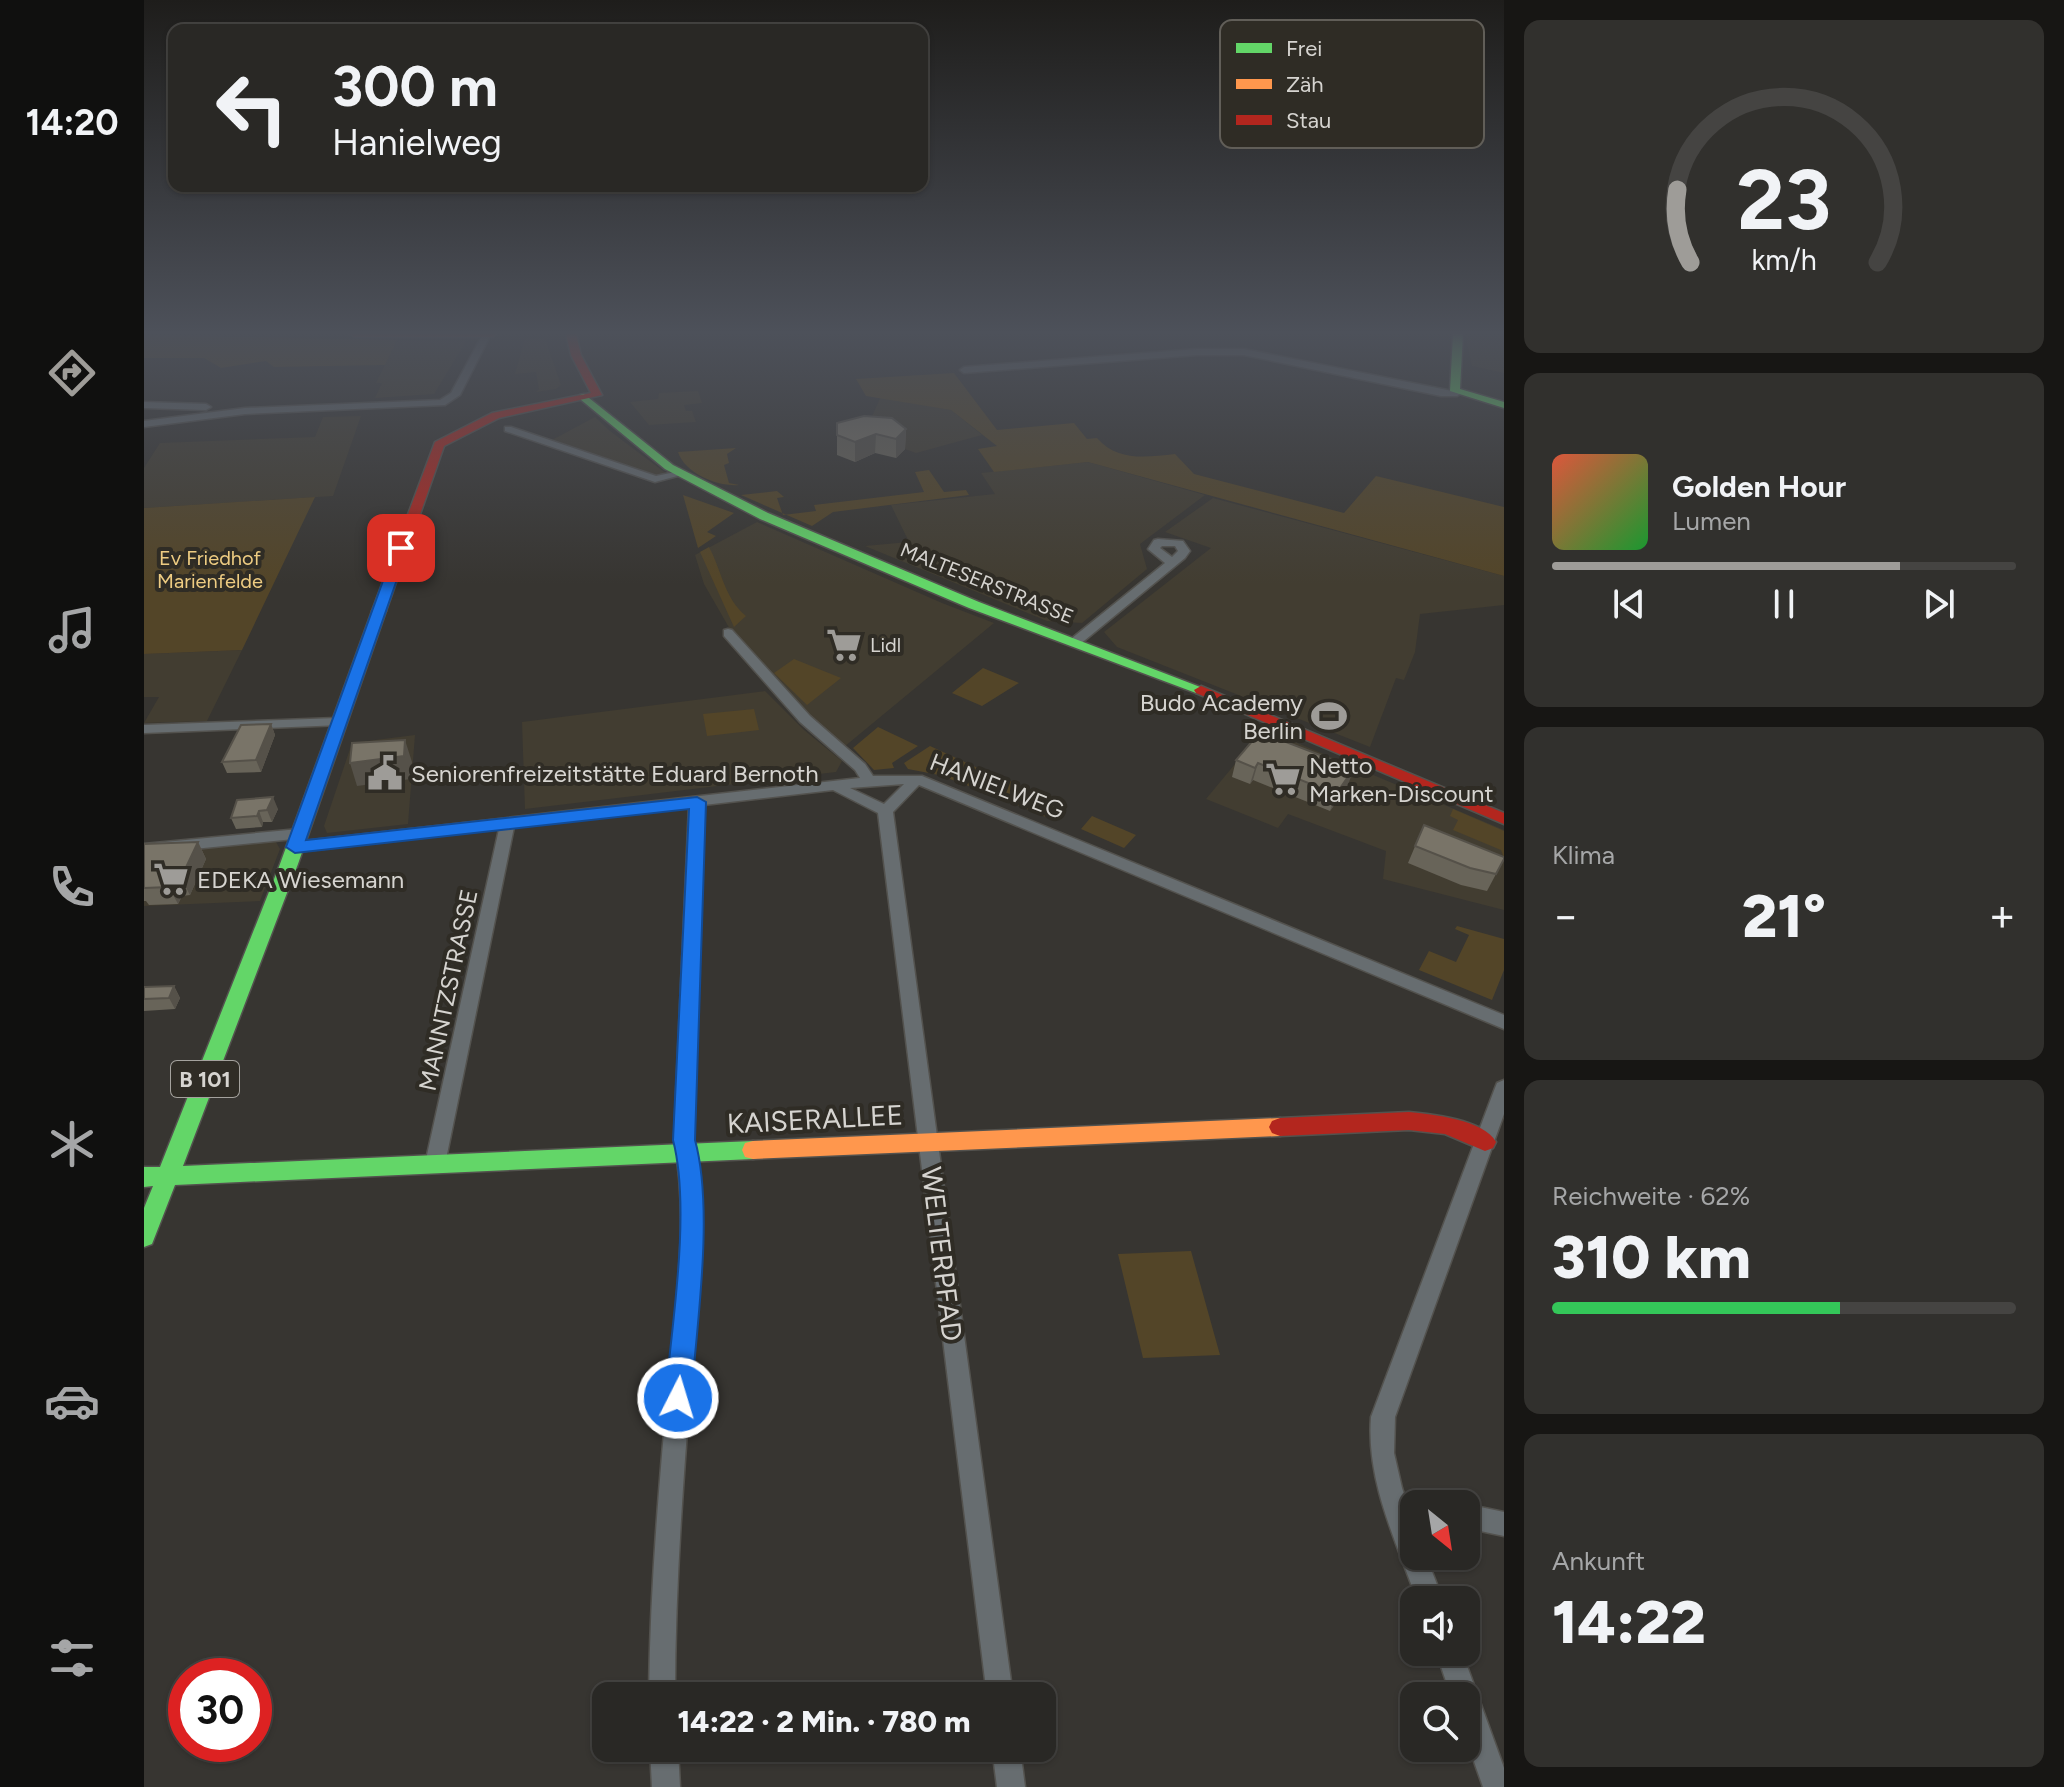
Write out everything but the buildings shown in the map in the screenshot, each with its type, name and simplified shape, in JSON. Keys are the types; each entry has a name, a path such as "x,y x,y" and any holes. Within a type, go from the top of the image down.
{"main road":[{"name":"B 101","path":"144,1237 297,841 337,722 439,444 435,439 441,430 465,417"},
{"path":"610,417 648,452 680,474"},
{"name":"MALTESERSTRASSE","path":"680,474 775,521 974,605 1075,642 1449,793 1504,819"},
{"name":"MALTESERSTRASSE","path":"1449,793 1504,807"},
{"name":"KAISERALLEE","path":"144,1177 1429,1121 1485,1142"}],"street":[{"path":"144,424 192,417"},
{"name":"MALTESERSTRASSE","path":"508,429 651,478 680,474"},
{"path":"1075,642 1172,563"},
{"path":"728,633 805,719 860,767 869,781"},
{"path":"144,729 337,722"},
{"path":"839,785 840,789 886,811 917,779"},
{"name":"HANIELWEG","path":"144,849 507,825 869,781 917,779 1504,1022"},
{"path":"663,1682 676,1431 688,1293 691,1167 684,1140 697,802"},
{"name":"WELTERPFAD","path":"886,811 998,1682"},
{"name":"MANNTZSTRASSE","path":"435,1164 507,825"},
{"path":"1400,1495 1381,1451 1384,1413 1504,1088"},
{"path":"1480,1519 1504,1524"},
{"path":"1480,1740 1497,1787"},
{"path":"665,1762 666,1787"},
{"path":"1008,1762 1011,1787"}],"shaded area":[{"path":"323,417 361,417 333,496 144,508 144,468 160,443 315,437"},
{"path":"595,417 667,474 656,476 552,440"},
{"path":"643,417 694,417 696,422 649,425"},
{"path":"872,417 960,417 982,435 916,453 905,449 895,438 864,435"},
{"path":"1088,462 1205,495 1140,544 1147,569 1082,623 1047,621 865,546 909,542 891,505 995,494 981,473"},
{"path":"1213,498 1504,576 1504,605 1420,614 1415,652 1404,680 1396,678 1370,747 1117,647 1104,632 1211,548 1165,532"},
{"path":"757,522 994,623 844,747 807,715 731,631 704,584 695,555"},
{"path":"242,650 207,721 144,723 159,697 144,697 144,654"},
{"path":"765,691 804,730 842,761 836,772 525,809 522,722"},
{"path":"1264,729 1504,830 1504,910 1383,879 1386,851 1288,814 1278,828 1206,799"},
{"path":"415,735 408,824 327,833 324,826 352,743"},
{"path":"276,842 280,849 260,901 144,906 144,852"}],"green space":[{"path":"960,417 987,417 997,430 1074,423 1087,439 1097,438 1105,446 1123,454 1143,457 1175,454 1194,474 1344,513 1376,476 1504,507 1504,576 1088,462 994,472 978,449 997,446"},
{"path":"736,448 727,454 729,463 724,465 729,483 739,485 722,484 704,478 688,467 678,452"},
{"path":"929,470 944,492 966,490 969,495 833,512 812,526 786,515 816,511 814,505 924,492 915,472"},
{"path":"777,491 784,497 777,498 782,513 741,495"},
{"path":"683,495 734,513 707,532 716,536 698,548"},
{"name":"Ev Friedhof Marienfelde","path":"315,497 242,650 144,654 144,508"},
{"path":"709,547 728,593 746,616 734,627 700,552"},
{"path":"794,659 841,678 807,705 774,673"},
{"path":"983,668 1019,683 982,706 952,693"},
{"path":"754,709 759,730 707,736 703,714"},
{"path":"878,727 918,746 892,763 894,768 874,770 853,748"},
{"path":"930,746 1004,780 988,793 939,775 908,769 904,763"},
{"path":"1010,781 1058,803 1046,817 993,795"},
{"path":"1453,809 1504,831 1504,858 1501,850 1453,830 1458,820 1450,816"},
{"path":"1092,816 1136,835 1124,848 1081,829"},
{"path":"1457,926 1504,939 1504,970 1492,1000 1419,970 1429,951 1456,962 1469,935 1455,929"},
{"path":"1191,1251 1220,1355 1143,1358 1118,1254"}],"traffic: fast":[{"path":"609,417 669,467 764,516 974,605 1201,690"},
{"path":"144,1237 289,864 379,611"},
{"path":"144,1177 753,1150"}],"traffic: slow":[{"path":"753,1150 1280,1127"}],"traffic: jam":[{"path":"379,611 439,444 491,417"},
{"path":"1201,690 1504,819"},
{"path":"1280,1127 1409,1121 1447,1125 1485,1142"}],"place":[{"name":"Lidl","path":"844,645"},
{"name":"Budo Academy Berlin","path":"1329,716"},
{"name":"Seniorenfreizeitstätte Eduard Bernoth","path":"385,773"},
{"name":"Netto Marken-Discount","path":"1283,779"},
{"name":"EDEKA Wiesemann","path":"171,879"}],"route":[{"path":"401,548 295,847 320,847 697,802 684,1140 691,1167 688,1293 678,1398"}]}
